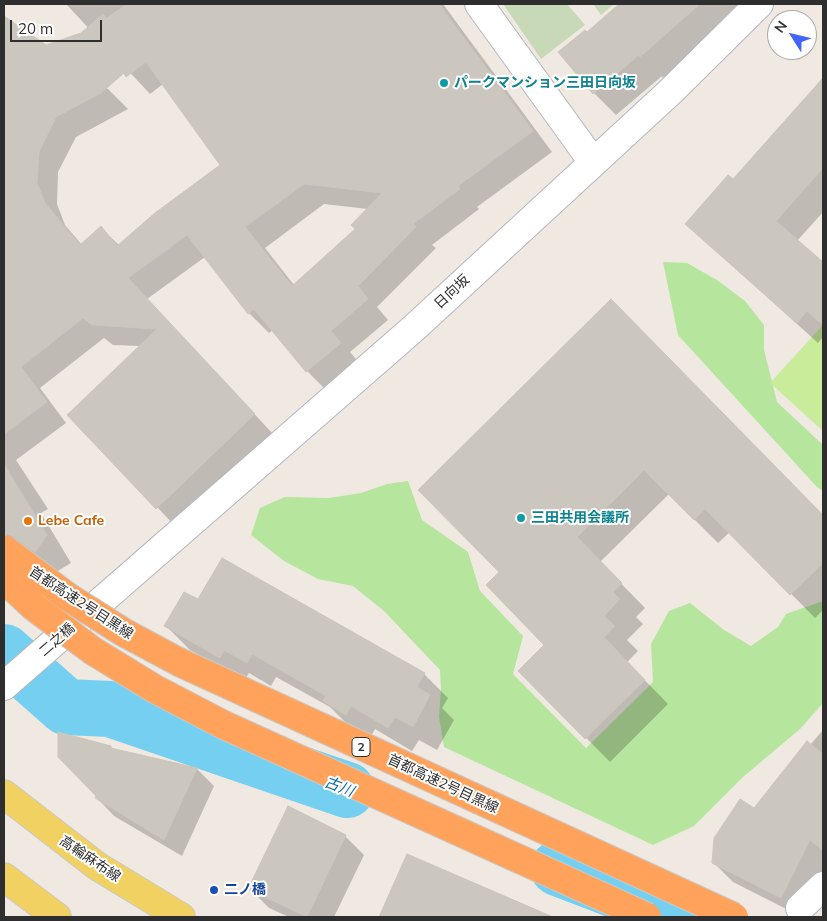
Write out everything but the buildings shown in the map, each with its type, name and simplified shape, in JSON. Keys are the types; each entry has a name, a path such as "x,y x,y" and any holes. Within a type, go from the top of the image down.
{"highway":[{"name":"首都高速2号目黒線","path":"4,549 68,598 123,632 178,662 734,917"},
{"name":"首都高速2号目黒線","path":"4,579 34,607 93,651 155,689 224,725 647,917"}],"main road":[{"name":"高輪麻布線","path":"4,794 97,866 181,917"},
{"path":"4,877 57,917"}],"street":[{"path":"479,4 593,162"},
{"name":"日向坂","path":"137,571 414,328 670,92 759,4"},
{"name":"二之橋","path":"13,678 137,571"},
{"path":"800,908 823,886"}],"green space":[{"path":"503,4 567,4 585,25 541,59"},
{"path":"593,4 614,4 601,15"},
{"path":"663,262 687,263 717,280 745,301 764,325 764,350 777,402 823,445 823,491 817,487 678,335"},
{"path":"822,326 823,328 823,431 770,383"},
{"path":"408,481 422,520 468,552 480,591 523,636 513,674 586,748 653,682 651,644 669,611 690,603 724,630 751,646 778,627 786,614 823,601 823,703 800,729 743,777 694,826 653,845 444,747 439,717 440,670 384,611 353,586 318,579 284,561 251,535 260,508 285,497 329,498 361,493 387,484"}],"waterway":[{"name":"古川","path":"4,652 66,707 110,709 347,790"},
{"name":"古川","path":"558,868 686,917"}],"place":[{"name":"パークマンション三田日向坂","path":"444,83"},
{"name":"三田共用会議所","path":"521,518"},
{"name":"Lebe Cafe","path":"28,521"},
{"name":"二ノ橋","path":"214,890"}]}
